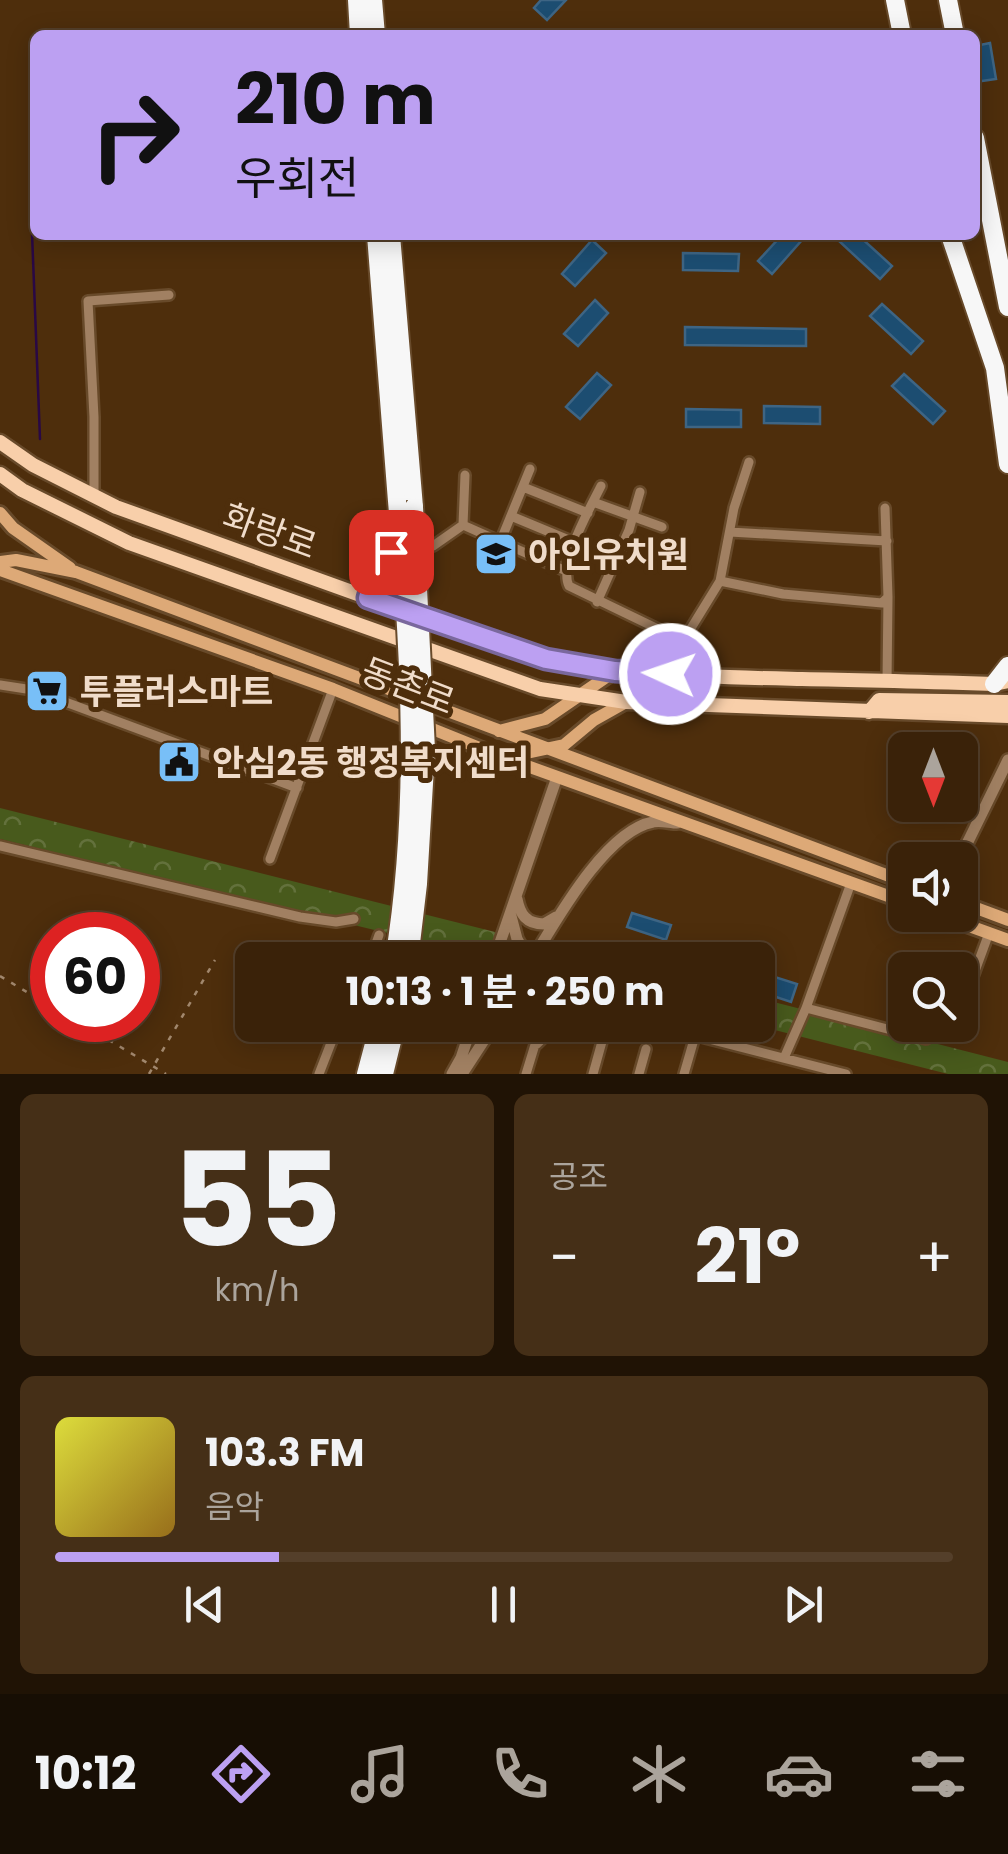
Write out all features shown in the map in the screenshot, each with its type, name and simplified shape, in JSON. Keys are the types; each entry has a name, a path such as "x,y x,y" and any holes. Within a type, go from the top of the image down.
{"highway":[{"path":"356,0 359,30"},
{"path":"373,0 376,30"},
{"path":"896,0 901,30"},
{"path":"948,0 954,30"},
{"path":"980,164 1008,308"},
{"path":"377,240 406,504 411,764 396,942"},
{"path":"391,240 406,504 426,750 411,942"},
{"path":"952,240 1008,413"},
{"path":"995,368 1008,464"},
{"path":"1003,685 1008,666"},
{"path":"366,1074 381,1042"},
{"path":"383,1042 384,1074"}],"main road":[{"name":"화랑로","path":"0,442 33,465 94,496 513,650 615,671 1003,685"},
{"name":"화랑로","path":"0,474 22,490 129,543 540,689 626,702 1008,716"},
{"path":"0,513 13,528 76,572"},
{"path":"0,562 16,560 76,572 888,876"},
{"name":"동촌로","path":"0,570 333,689 502,757 888,896"},
{"path":"499,731 545,719 615,671"},
{"path":"941,682 947,690 942,702"},
{"path":"868,712 879,700 1008,702"},
{"path":"557,777 558,752 564,745 626,702"},
{"path":"581,732 583,749 608,770"},
{"path":"502,757 558,752"},
{"path":"978,909 1008,920"},
{"path":"978,929 1008,940"}],"street":[{"path":"94,496 88,301 169,295"},
{"path":"670,674 683,641 720,581 749,462"},
{"path":"500,540 530,470"},
{"path":"463,525 465,475"},
{"path":"522,486 588,513"},
{"path":"601,486 566,571 569,586 683,641"},
{"path":"598,602 640,492"},
{"path":"592,502 662,526"},
{"path":"885,508 887,681"},
{"path":"510,516 576,543"},
{"path":"463,525 566,571"},
{"path":"368,598 378,563 391,552 433,546 463,525"},
{"path":"730,532 886,541"},
{"path":"720,581 782,594 865,602 882,603 888,596"},
{"path":"0,685 33,690 296,788"},
{"path":"270,859 333,689"},
{"path":"969,842 1008,760"},
{"path":"500,942 557,777"},
{"path":"542,942 597,862 633,832 654,821 688,824"},
{"path":"0,846 300,917 336,922 354,919"},
{"path":"784,1058 851,883"},
{"path":"514,901 530,922 544,924 562,912"},
{"path":"514,901 514,930 520,942"},
{"path":"978,963 989,933"},
{"path":"376,942 379,935"},
{"path":"806,1008 888,1029"},
{"path":"319,1074 331,1042"},
{"path":"452,1074 466,1042"},
{"path":"462,1074 483,1042"},
{"path":"593,1074 602,1042"},
{"path":"684,1074 693,1042"},
{"path":"719,1042 846,1074"},
{"path":"538,1044 527,1072 539,1074"},
{"path":"639,1074 646,1049"}],"path":[{"path":"149,1074 214,960"},
{"path":"0,976 30,994"},
{"path":"112,1042 166,1074"}],"green space":[{"path":"0,808 535,942 424,942 0,839"},
{"path":"775,1002 888,1031 888,1042 930,1042 1008,1062 1008,1074 948,1074 775,1030"}],"building":[{"path":"541,0 566,0 547,20 534,8"},
{"path":"990,43 996,79 980,81 980,45"},
{"path":"592,240 606,253 575,286 562,274"},
{"path":"777,240 802,240 772,274 758,261"},
{"path":"863,240 892,266 880,279 839,241"},
{"path":"683,253 739,254 738,271 683,270"},
{"path":"595,300 608,313 578,346 564,334"},
{"path":"882,304 923,341 911,354 870,316"},
{"path":"685,327 806,329 806,346 685,345"},
{"path":"597,373 611,385 580,419 566,407"},
{"path":"904,374 945,411 933,424 892,386"},
{"path":"764,406 820,407 820,424 764,423"},
{"path":"686,409 741,410 741,427 686,427"},
{"path":"632,913 671,925 666,940 627,927"},
{"path":"775,977 797,984 791,1002 775,997"}],"waterway":[{"path":"32,240 40,439"}],"place":[{"name":"아인유치원","path":"496,554"},
{"name":"투플러스마트","path":"47,691"},
{"name":"안심2동 행정복지센터","path":"179,762"}],"route":[{"path":"391,552 378,563 368,598 546,659 615,671 670,674"}]}
